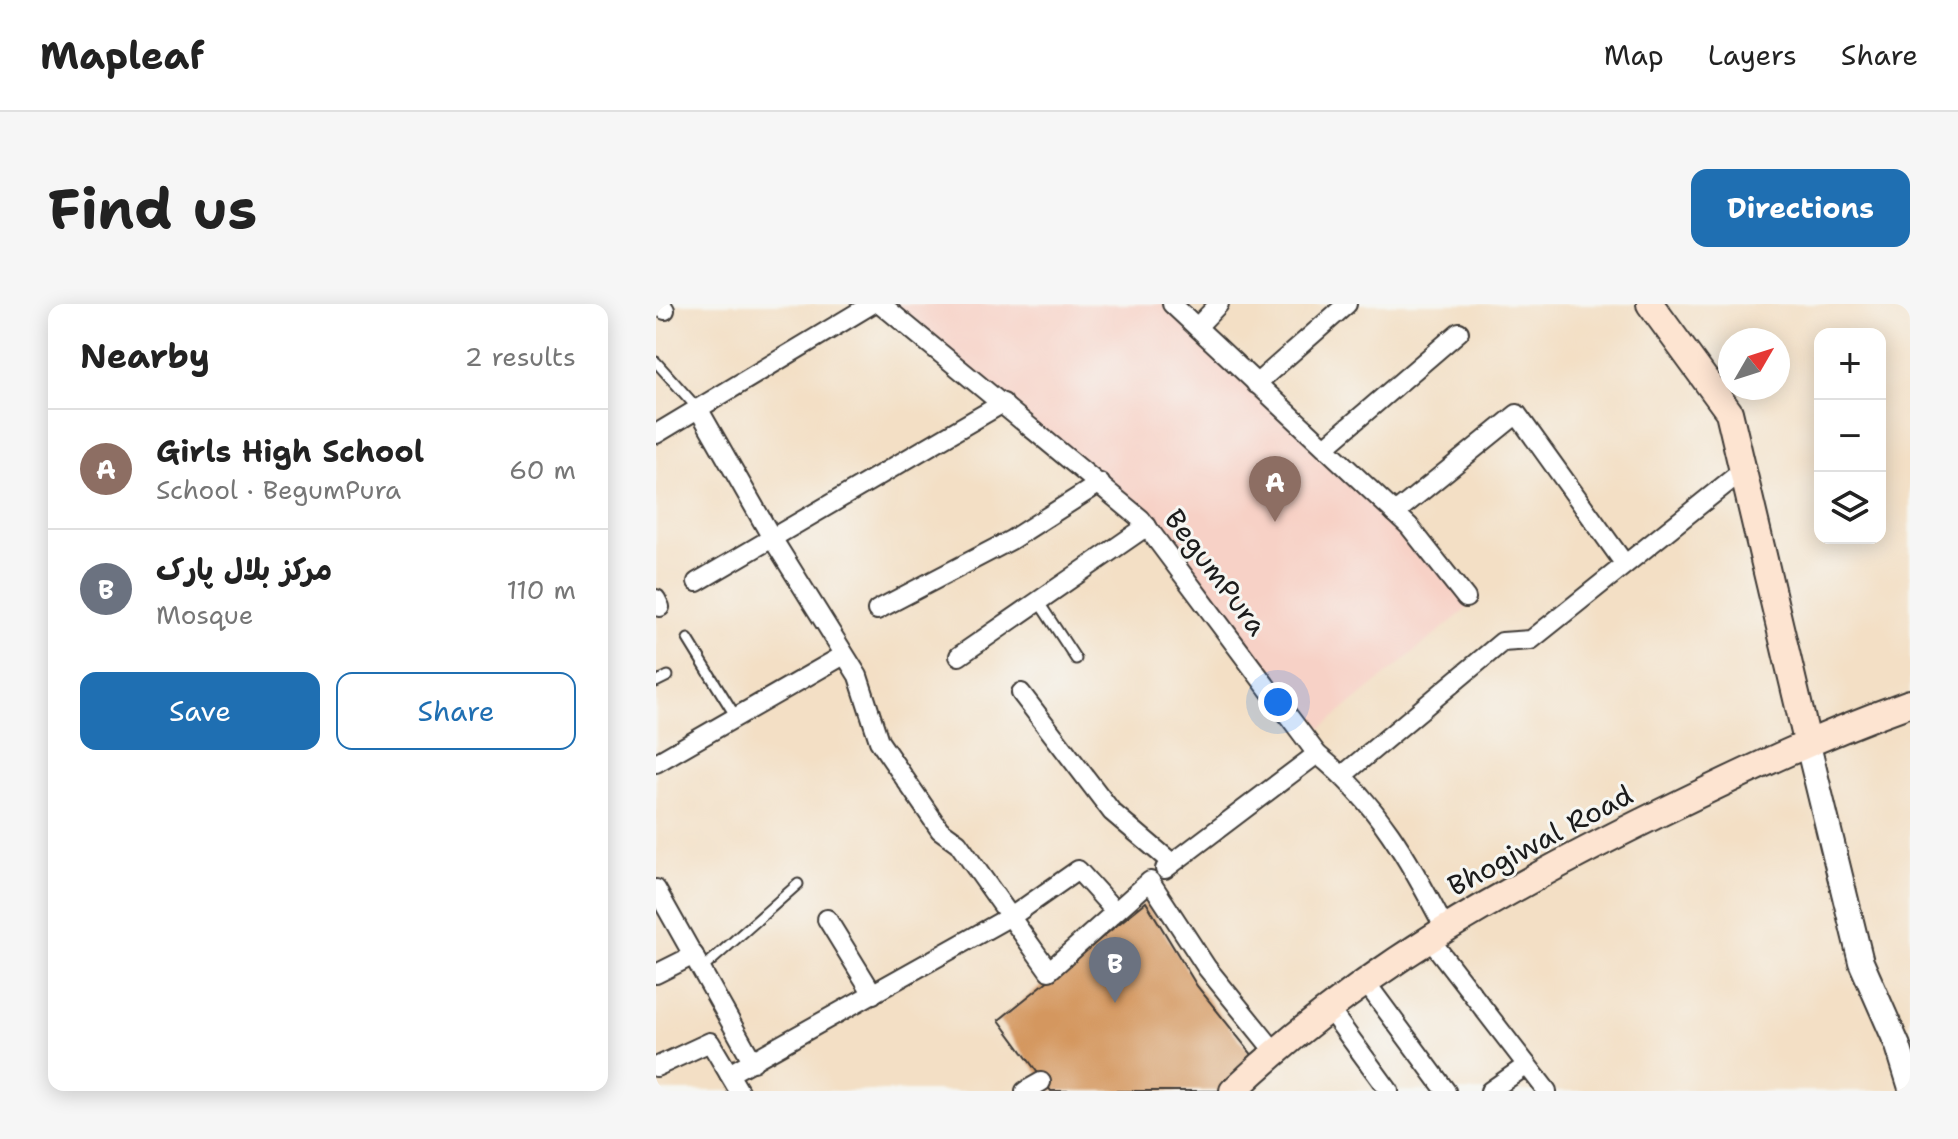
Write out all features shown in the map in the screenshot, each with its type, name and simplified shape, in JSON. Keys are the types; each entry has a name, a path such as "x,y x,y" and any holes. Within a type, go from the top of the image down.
{"main road":[{"path":"1650,304 1729,412 1807,741"},
{"name":"Bhogiwal Road","path":"1248,1086 1275,1052 1364,980 1437,933 1581,852 1807,741 1910,703"}],"street":[{"path":"1172,304 1395,513 1466,598"},
{"path":"1197,327 1219,304"},
{"path":"1256,384 1347,304"},
{"path":"656,434 884,305"},
{"name":"BegumPura","path":"884,305 1100,483 1147,526 1317,754 1343,775 1406,852 1437,933 1547,1091"},
{"path":"1325,447 1459,332"},
{"path":"697,582 1003,403"},
{"path":"699,410 772,538 858,676 879,741 940,830 958,843 1008,918 1049,971 1172,863 1317,754"},
{"path":"1395,513 1517,414 1624,563"},
{"path":"1343,775 1502,642 1531,640 1742,471"},
{"path":"877,610 1011,540 1100,483"},
{"path":"959,656 1147,526"},
{"path":"656,763 844,655"},
{"path":"1021,693 1112,812 1172,863"},
{"path":"1807,741 1861,962 1904,1040 1910,1085"},
{"path":"729,1074 1008,918 1078,870 1115,911"},
{"path":"1150,881 1207,968 1275,1052"},
{"path":"656,889 753,1062"},
{"path":"827,919 873,994"},
{"path":"656,974 698,962"},
{"path":"1364,980 1446,1091"},
{"path":"1329,1009 1389,1091"},
{"path":"656,1067 710,1042 739,1091"},
{"path":"1490,1091 1527,1065"}],"lane":[{"path":"656,362 699,410"},
{"path":"1038,601 1076,659"},
{"path":"688,639 736,717"},
{"path":"656,682 668,676"},
{"path":"698,962 798,884"}],"shaded area":[{"path":"894,304 1172,304 1409,526 1470,606 1307,740 1141,519"}],"building":[{"path":"1146,902 1197,986 1258,1062 1223,1091 1051,1091 999,1020"}],"place":[{"name":"Girls High School","path":"1275,522"},
{"name":"مرکز بلال پارک","path":"1115,1003"}]}
